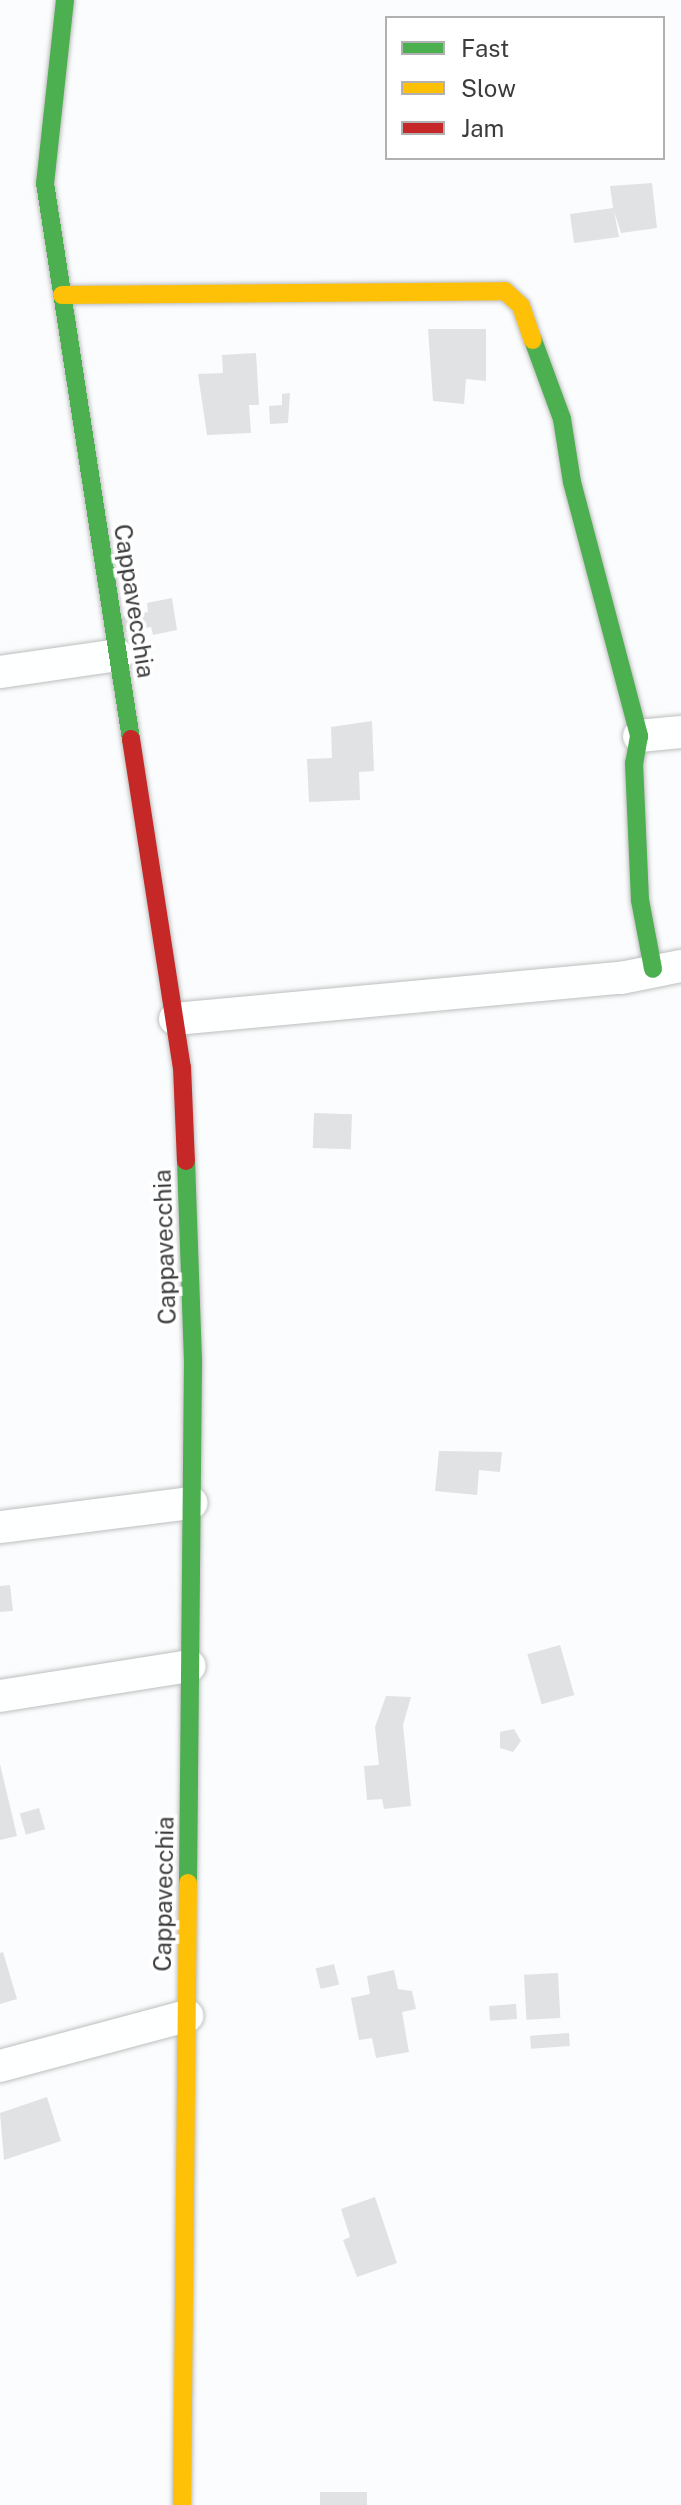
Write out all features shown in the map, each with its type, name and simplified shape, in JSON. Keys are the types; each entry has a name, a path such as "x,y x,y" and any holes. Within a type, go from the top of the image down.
{"street":[{"name":"Cappavecchia","path":"65,0 45,183 182,1067 192,1331 182,2505"},
{"path":"62,295 505,291 521,306 562,419 572,482 639,736 634,763 640,900 667,968 621,978 175,1019"},
{"path":"0,672 118,655"},
{"path":"639,736 681,732"},
{"path":"0,1527 191,1503"},
{"path":"0,1696 190,1666"},
{"path":"0,2066 187,2016"}],"building":[{"path":"652,183 657,228 621,233 614,211 619,237 574,243 570,214 613,208 610,186"},
{"path":"428,329 486,329 486,381 466,379 464,404 433,401"},
{"path":"256,353 259,405 249,405 251,433 207,435 198,374 223,373 222,355"},
{"path":"290,393 288,423 270,424 269,406 282,405 282,394"},
{"path":"172,598 177,630 153,635 151,627 120,633 117,618 148,612 147,603"},
{"path":"372,721 374,771 359,772 360,800 309,802 307,759 332,758 331,727"},
{"path":"314,1113 352,1114 351,1149 313,1148"},
{"path":"439,1451 502,1452 500,1472 479,1470 477,1495 435,1491"},
{"path":"10,1585 13,1611 0,1612 0,1586"},
{"path":"560,1645 574,1695 542,1704 527,1654"},
{"path":"386,1696 411,1697 403,1725 411,1806 384,1809 382,1799 367,1800 364,1766 379,1765 375,1727"},
{"path":"514,1729 521,1741 513,1752 500,1748 500,1732"},
{"path":"0,1764 17,1836 0,1840"},
{"path":"39,1808 45,1829 26,1835 20,1814"},
{"path":"3,1952 17,1999 0,2004 0,1953"},
{"path":"334,1964 339,1984 321,1989 316,1969"},
{"path":"394,1970 398,1989 412,1991 416,2009 402,2012 409,2052 376,2058 372,2038 359,2040 351,1998 370,1994 367,1976"},
{"path":"558,1973 560,2018 526,2020 524,1975"},
{"path":"516,2004 517,2019 490,2021 489,2006"},
{"path":"569,2033 570,2046 531,2049 530,2036"},
{"path":"47,2097 61,2141 4,2160 0,2113"},
{"path":"375,2197 397,2263 357,2277 343,2240 350,2237 341,2209"},
{"path":"320,2492 367,2492 367,2505 320,2505"}],"traffic: fast":[{"path":"65,0 45,183 131,739"},
{"path":"533,340 562,419 572,482 639,736 634,763 640,900 653,969"},
{"path":"186,1161 193,1362 188,1883"}],"traffic: slow":[{"path":"62,295 505,291 521,306 533,340"},
{"path":"182,2505 188,1883"}],"traffic: jam":[{"path":"131,739 182,1067 186,1161"}]}
